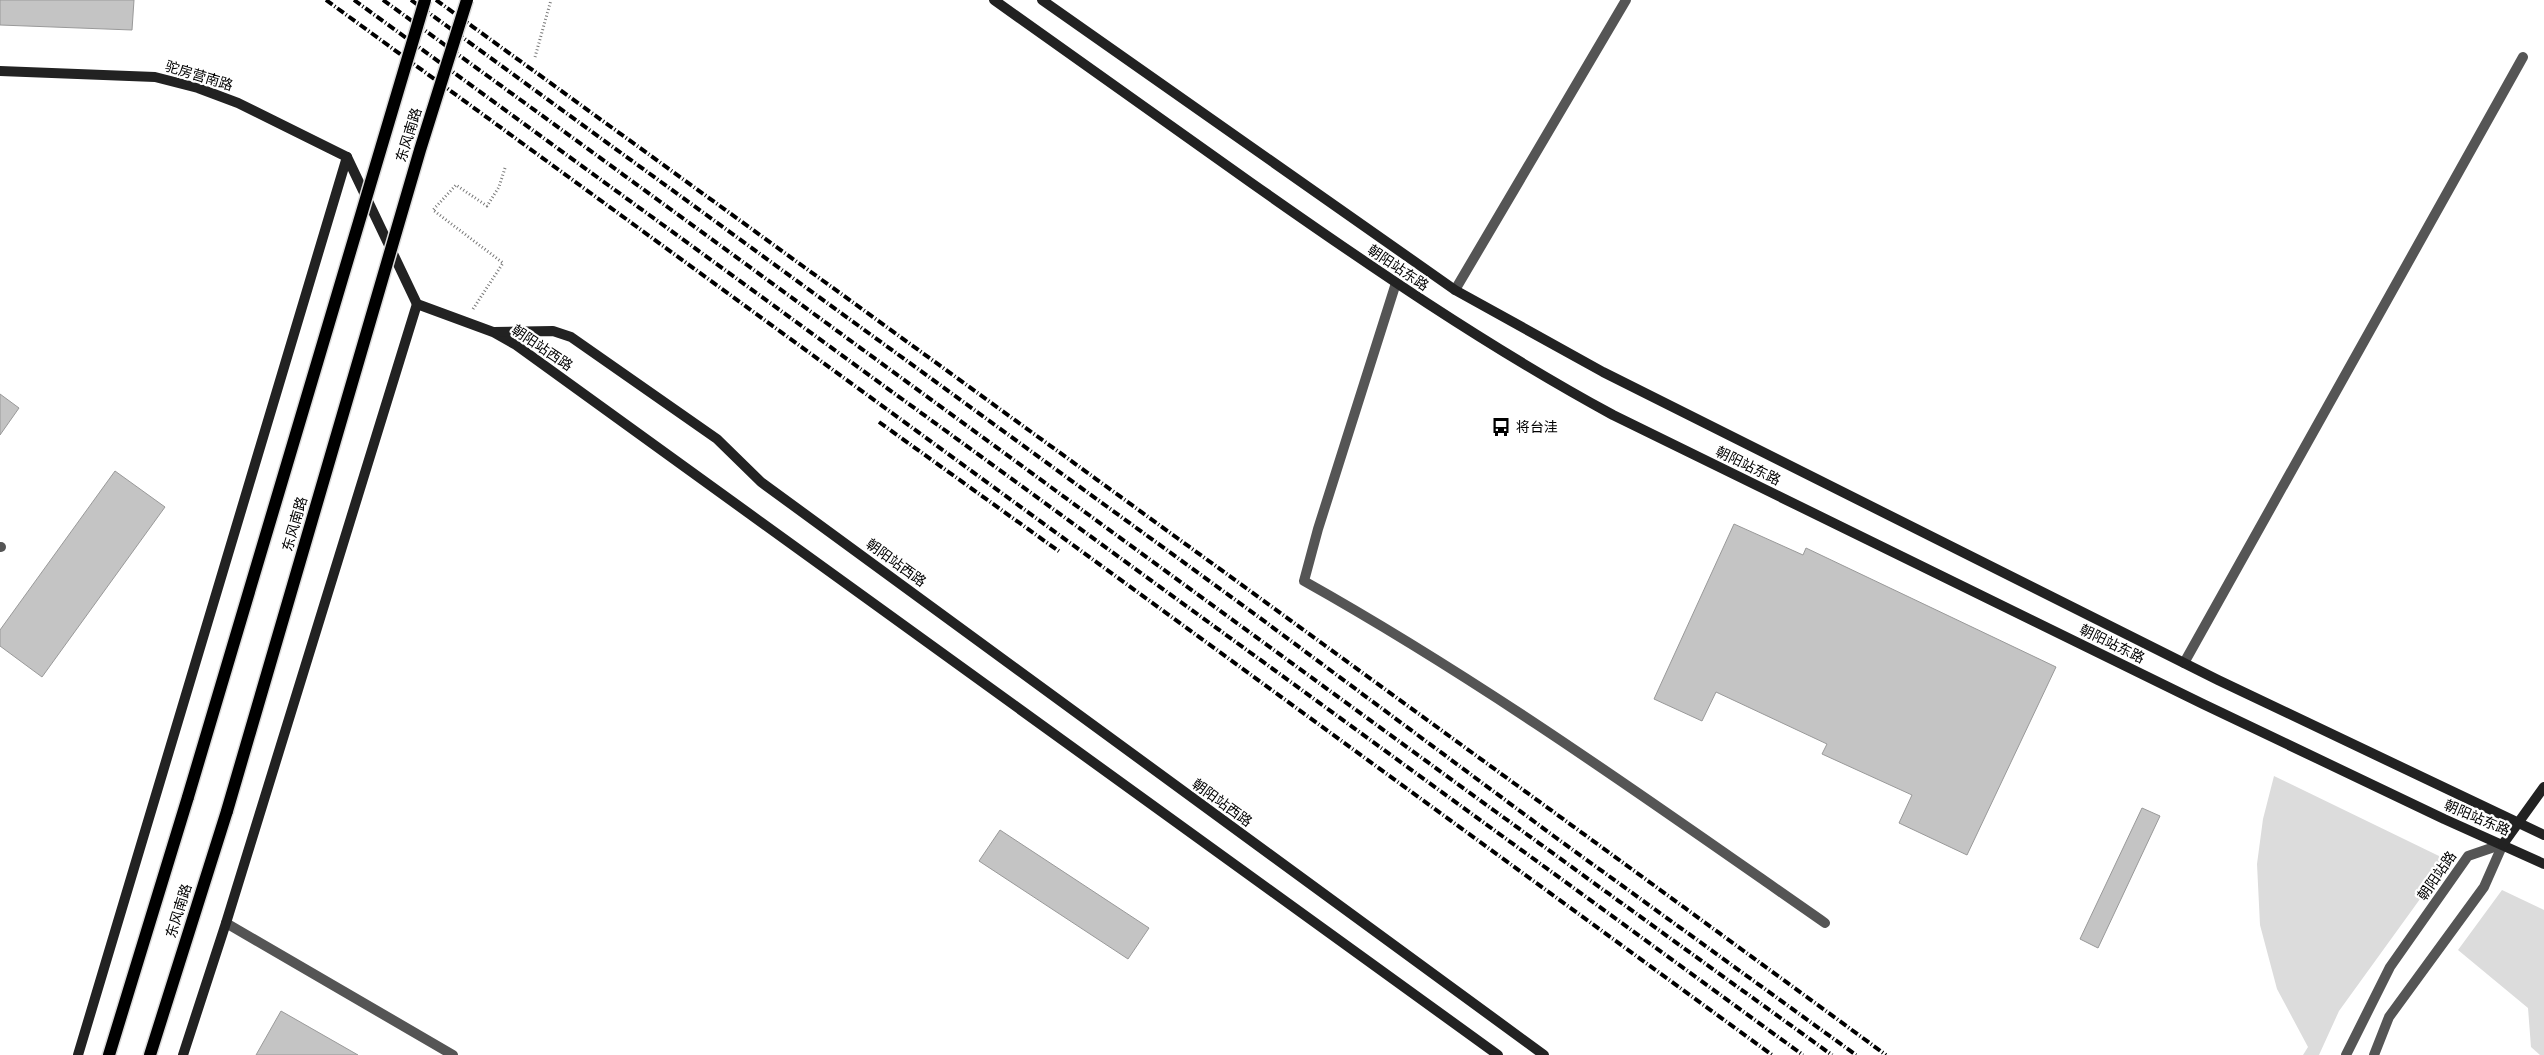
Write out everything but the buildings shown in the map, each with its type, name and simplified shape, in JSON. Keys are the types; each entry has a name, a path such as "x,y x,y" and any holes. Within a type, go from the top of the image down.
{"main road":[{"name":"东风南路","path":"110,1055 425,0"},
{"name":"东风南路","path":"150,1055 227,811 417,159 467,0"},
{"name":"朝阳站东路","path":"994,0 1396,283 1542,377 1613,415 2212,708 2444,820 2503,844 2544,864"},
{"name":"朝阳站东路","path":"1042,0 1455,290 1602,372 2184,663 2544,835"},
{"name":"驼房营南路","path":"0,71 156,77 198,88 238,102 347,157"},
{"path":"183,1055 226,923 417,304 347,157"},
{"path":"78,1055 347,157"},
{"path":"417,304 493,332"},
{"name":"朝阳站西路","path":"493,332 553,331 571,337 716,439 761,482 1544,1055"},
{"name":"朝阳站西路","path":"493,332 516,345 782,536 1498,1055"},
{"path":"2503,844 2544,787"}],"street":[{"path":"1455,290 1626,0"},
{"path":"2184,663 2523,57"},
{"path":"1396,283 1318,528 1304,581 1385,627 1564,742 1825,923"},
{"path":"2374,1055 2389,1017 2484,887 2503,844"},
{"name":"朝阳站路","path":"2346,1055 2390,966 2468,856 2503,844"},
{"path":"226,923 453,1055"}],"path":[{"path":"535,57 551,0"},
{"path":"465,321 503,263 434,210 456,185 487,206 500,187 505,168"}],"shaded area":[{"path":"2274,776 2439,856 2441,870 2339,1011 2319,1055 2303,1055 2308,1047 2277,989 2260,925 2257,864 2263,819"},
{"path":"2502,890 2544,910 2544,1055 2540,1055 2531,1047 2528,1008 2458,950"}],"railway":[{"path":"326,0 1772,1055"},
{"path":"354,0 1803,1055"},
{"path":"383,0 1832,1055"},
{"path":"411,0 1256,615 1555,837 1856,1055"},
{"path":"436,0 1886,1055"},
{"path":"879,422 1060,552"}],"place":[{"name":"将台洼","path":"1501,427"}]}
